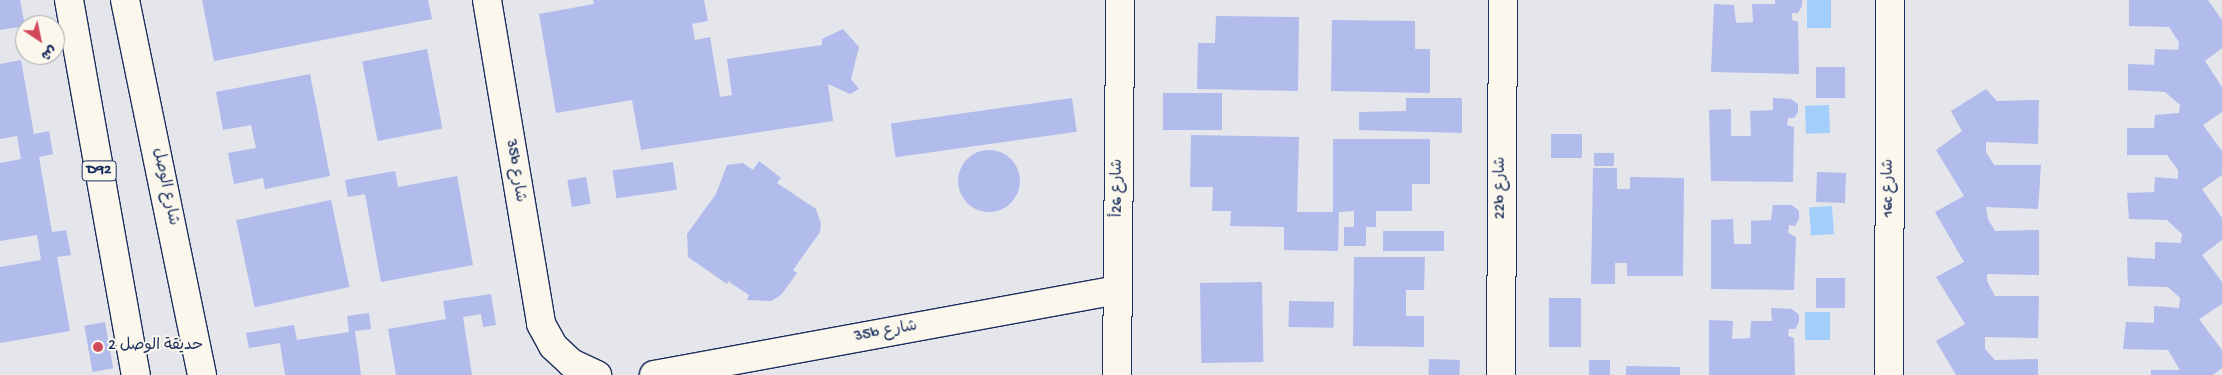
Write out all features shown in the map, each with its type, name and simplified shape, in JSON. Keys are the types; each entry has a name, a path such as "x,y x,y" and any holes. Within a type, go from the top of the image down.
{"street":[{"name":"D92","path":"69,0 136,375"},
{"name":"شارع الوصل","path":"125,0 202,375"},
{"name":"35b شارع","path":"487,0 541,324 553,346 571,363 598,375"},
{"name":"شارع 26أ","path":"1117,375 1120,0"},
{"name":"22b شارع","path":"1501,375 1503,0"},
{"name":"16c شارع","path":"1889,375 1890,0"},
{"name":"35b شارع","path":"654,375 1118,290"}],"water":[{"path":"1807,0 1831,0 1831,28 1807,28"},
{"path":"1829,105 1830,133 1806,134 1805,106"},
{"path":"1832,206 1834,234 1811,236 1809,208"},
{"path":"1805,312 1830,312 1830,340 1805,340"}],"building":[{"path":"0,0 20,0 23,15 15,15 15,28 0,30"},
{"path":"202,0 428,0 432,19 214,61"},
{"path":"593,0 704,0 708,21 692,24 695,40 710,37 720,97 732,95 727,59 822,45 822,39 843,29 859,47 851,79 859,89 850,94 828,84 833,121 641,150 632,100 556,113 539,14 594,4"},
{"path":"1775,0 1802,0 1802,6 1798,13 1792,13 1792,20 1798,22 1799,74 1711,72 1714,4 1734,5 1736,23 1753,22 1752,4 1775,4"},
{"path":"2129,0 2208,0 2222,20 2222,48 2205,61 2222,87 2222,112 2203,125 2222,151 2222,175 2202,189 2222,218 2222,240 2202,255 2222,282 2222,304 2199,319 2222,350 2222,368 2213,375 2151,375 2151,370 2180,370 2168,350 2123,349 2126,322 2154,323 2154,306 2179,308 2180,298 2168,287 2128,286 2127,257 2155,259 2155,242 2181,243 2182,234 2167,220 2129,219 2127,193 2154,192 2155,177 2178,179 2178,170 2167,155 2127,155 2127,128 2154,128 2155,115 2179,113 2180,105 2165,92 2128,90 2128,64 2154,65 2155,49 2178,50 2179,42 2169,27 2129,26"},
{"path":"1216,16 1299,17 1298,91 1197,89 1198,43 1215,43"},
{"path":"1332,20 1415,21 1415,49 1430,49 1430,93 1331,91"},
{"path":"427,49 442,129 378,141 362,62"},
{"path":"15,61 15,65 22,65 34,134 49,131 53,154 39,157 52,232 66,230 71,255 57,257 70,331 0,343 0,267 41,260 37,235 0,241 0,163 21,159 17,136 0,139 0,64"},
{"path":"1816,67 1845,67 1845,98 1816,98"},
{"path":"310,74 330,176 265,189 263,178 234,184 228,153 256,148 251,125 223,130 216,92"},
{"path":"1986,89 1997,101 2039,100 2038,144 1986,142 1986,152 1994,165 2041,165 2038,209 1986,207 1988,219 1995,231 2039,230 2039,275 1987,274 1987,281 1995,296 2039,296 2038,338 1985,337 1985,349 1995,360 2038,359 2038,375 1956,375 1936,341 1965,324 1936,277 1964,262 1935,212 1964,196 1936,150 1962,131 1951,111"},
{"path":"1163,93 1222,93 1222,130 1163,130"},
{"path":"1072,98 1077,132 896,157 891,123"},
{"path":"1406,98 1462,98 1462,133 1359,130 1359,112 1406,111"},
{"path":"1773,98 1791,99 1798,104 1798,112 1794,118 1788,118 1787,125 1794,127 1793,182 1711,181 1709,110 1731,109 1731,136 1751,136 1750,111 1773,110"},
{"path":"1551,134 1582,134 1582,158 1551,158"},
{"path":"1191,135 1299,137 1297,212 1333,212 1333,139 1430,139 1430,184 1412,184 1412,211 1376,211 1376,227 1366,227 1366,246 1344,246 1344,227 1354,227 1354,211 1339,212 1338,251 1284,250 1284,227 1230,226 1231,211 1212,211 1213,187 1190,187"},
{"path":"989,150 1001,152 1011,159 1018,169 1020,181 1018,193 1011,203 1001,210 989,212 977,210 967,203 960,193 958,181 960,169 967,159 977,152"},
{"path":"1594,153 1614,153 1614,166 1594,166"},
{"path":"759,161 781,178 777,183 816,209 821,224 820,232 793,270 797,273 781,295 771,301 747,300 749,295 728,281 727,284 688,257 687,234 716,194 727,165 743,163 753,170"},
{"path":"673,162 677,190 616,198 613,170"},
{"path":"1593,168 1617,168 1617,189 1630,189 1630,177 1684,178 1683,276 1627,276 1627,263 1615,263 1615,284 1591,284"},
{"path":"395,171 398,187 457,176 473,265 381,282 365,194 348,197 345,180"},
{"path":"1817,172 1846,173 1845,203 1816,202"},
{"path":"586,177 591,204 572,207 567,180"},
{"path":"331,200 350,287 255,307 236,220"},
{"path":"1773,205 1792,205 1799,211 1799,219 1795,226 1789,225 1788,233 1796,237 1794,290 1711,289 1711,220 1733,219 1734,244 1751,244 1751,221 1771,220"},
{"path":"1383,231 1444,231 1444,251 1383,251"},
{"path":"1354,257 1425,257 1424,290 1406,290 1406,316 1424,316 1424,347 1353,346"},
{"path":"1816,278 1845,278 1845,308 1816,308"},
{"path":"1262,282 1263,362 1201,363 1200,283"},
{"path":"491,294 496,325 483,327 481,314 463,317 472,375 396,375 388,329 446,319 443,301"},
{"path":"1549,298 1581,298 1581,347 1549,347"},
{"path":"1289,301 1334,302 1334,328 1289,327"},
{"path":"1771,308 1792,309 1799,315 1799,322 1795,329 1789,329 1788,336 1794,338 1795,375 1709,375 1709,320 1733,321 1732,339 1750,338 1751,321 1772,321"},
{"path":"369,313 371,329 355,331 361,375 285,375 280,343 249,348 246,333 294,325 297,340 349,332 347,316"},
{"path":"105,322 113,368 92,372 84,326"},
{"path":"1429,359 1460,360 1459,375 1428,375"},
{"path":"1589,360 1610,360 1610,375 1589,375"},
{"path":"1626,366 1680,367 1680,375 1626,375"}],"place":[{"name":"حديقة الوصل 2","path":"98,347"}]}
